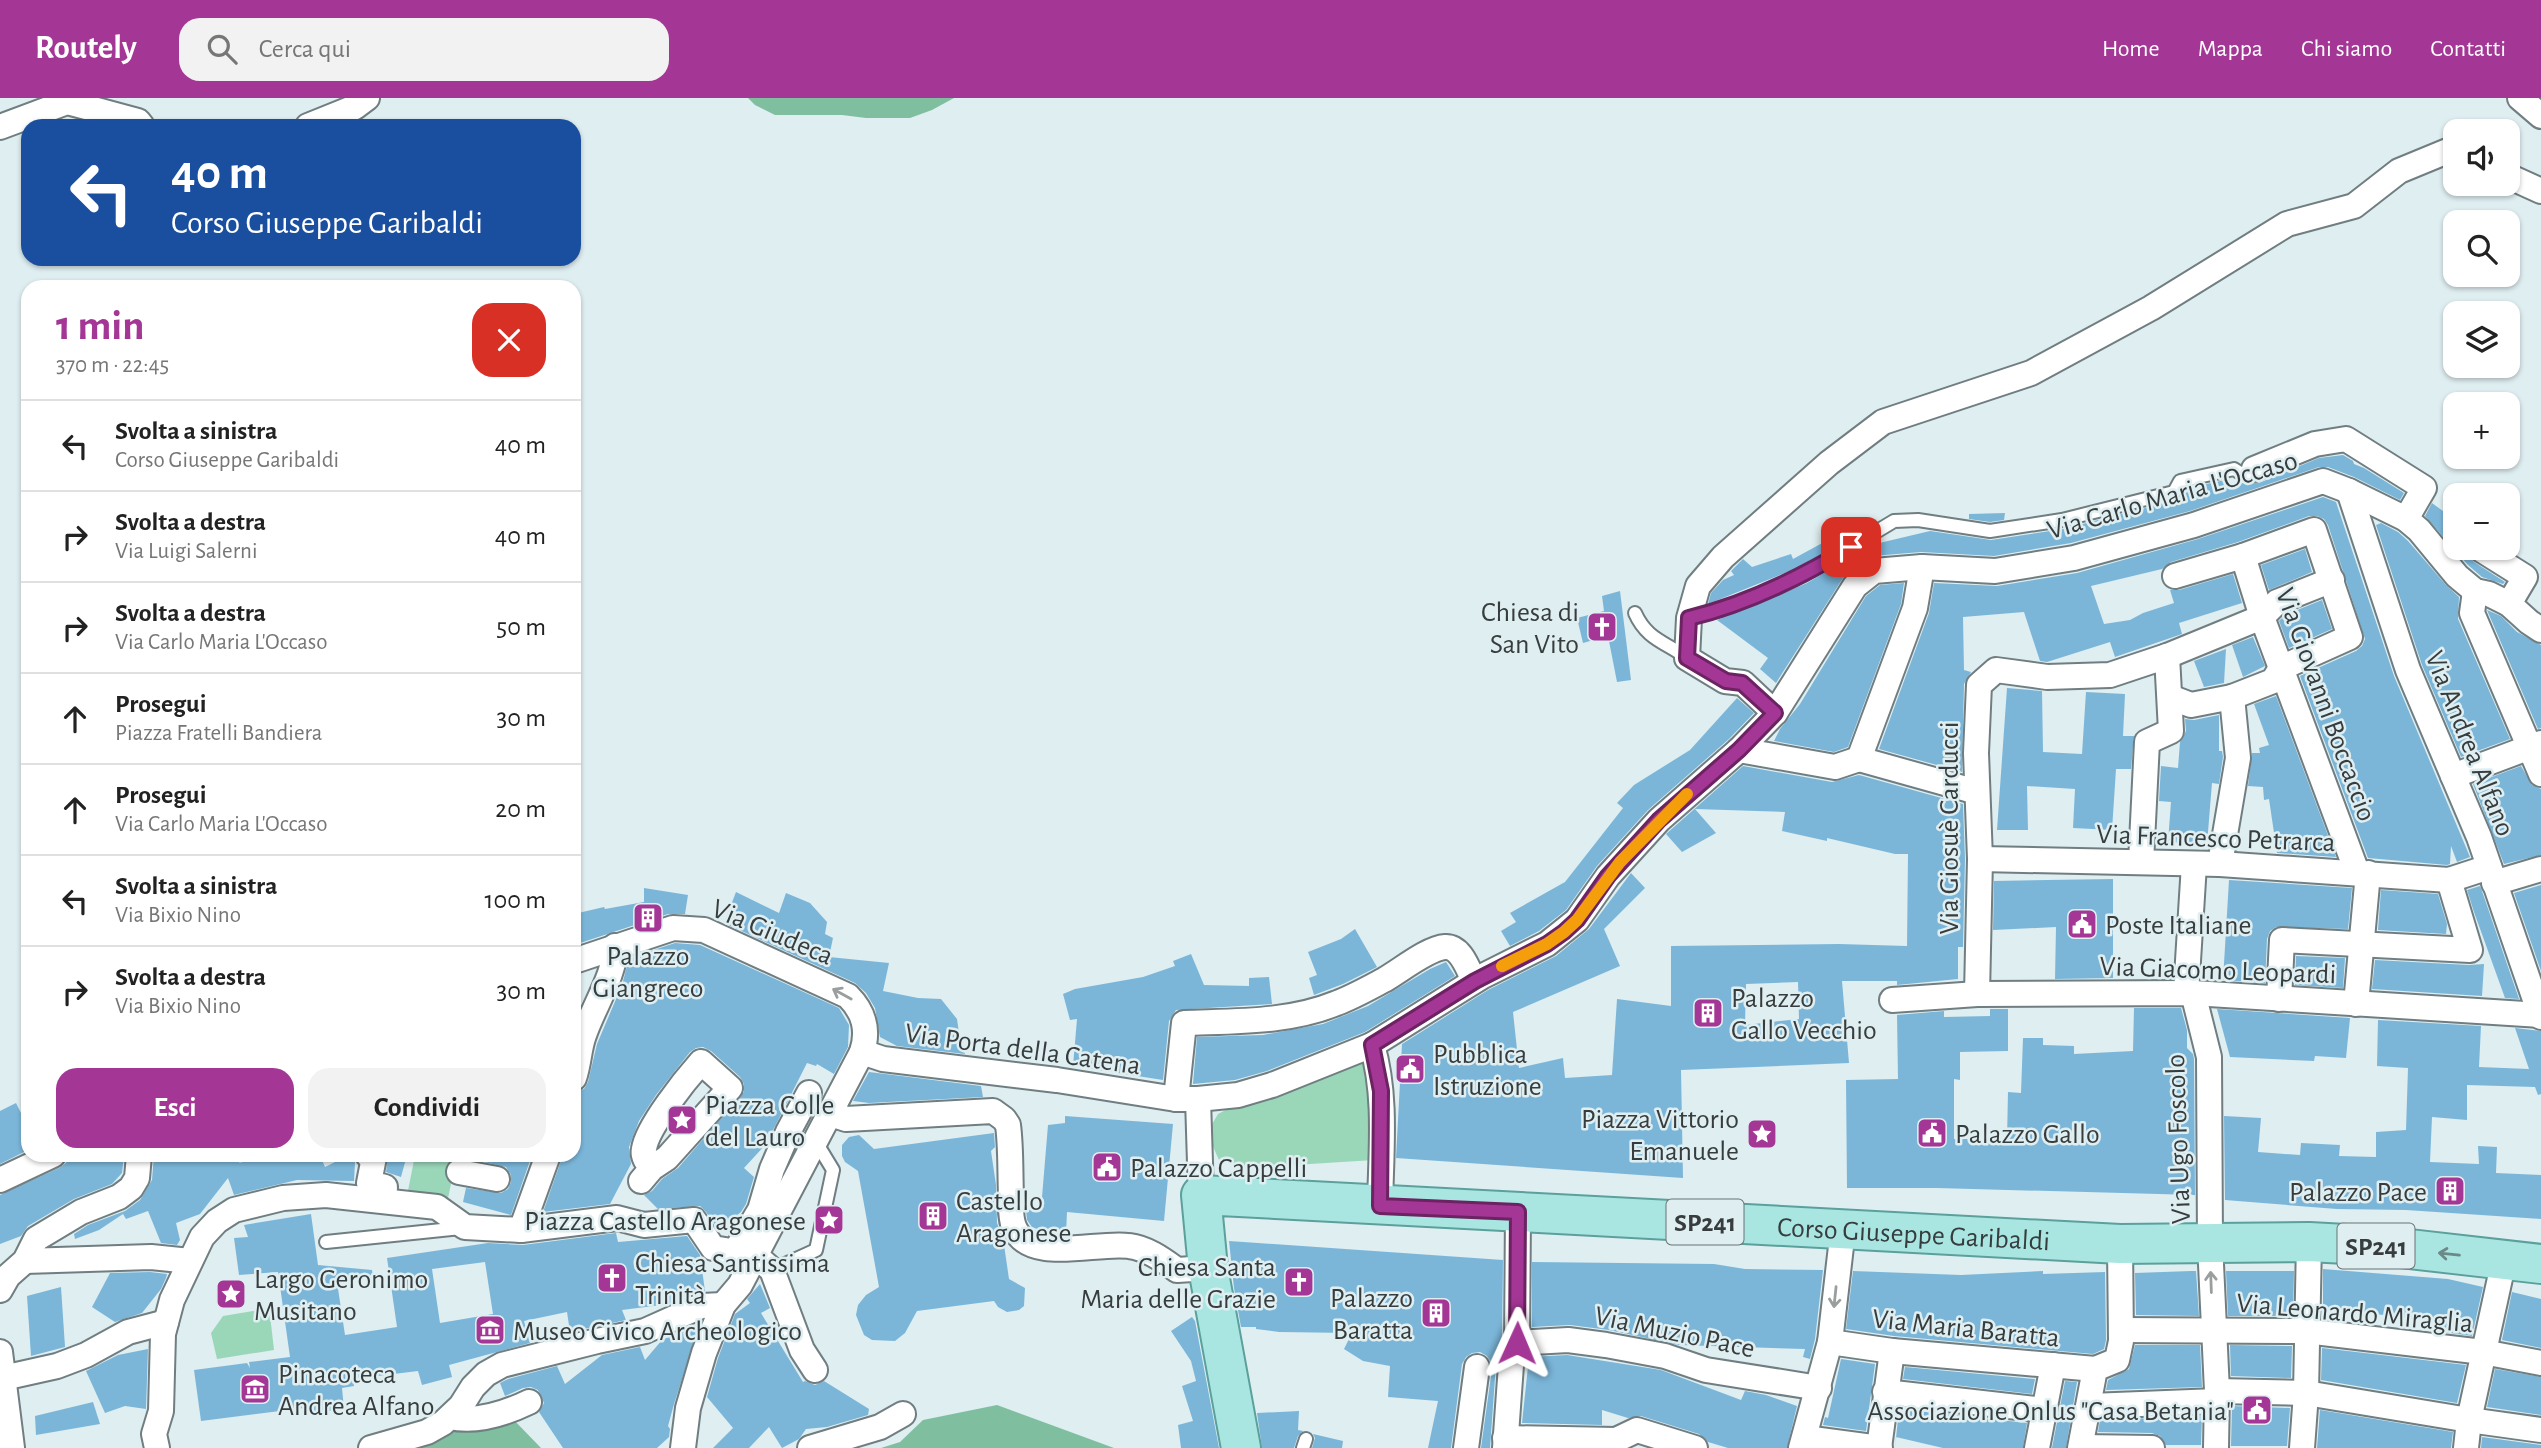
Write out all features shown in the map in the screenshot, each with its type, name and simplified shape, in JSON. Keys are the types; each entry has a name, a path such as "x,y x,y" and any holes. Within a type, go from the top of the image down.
{"main road":[{"name":"Corso Giuseppe Garibaldi","path":"1201,1195 2120,1244 2309,1242 2383,1246 2523,1262"},
{"path":"1201,1195 1208,1268 1241,1448"}],"street":[{"path":"325,119 355,107 367,98"},
{"path":"2520,98 2541,116"},
{"path":"21,119 67,102 131,119"},
{"path":"0,127 21,119"},
{"path":"1775,713 1742,683 1726,681 1687,658 1689,618 1698,586 1723,557 1829,463 1883,422 2031,373 2151,308 2287,224 2354,206 2399,172 2443,153"},
{"path":"2520,181 2541,191"},
{"path":"2254,468 2315,444 2346,439 2424,488 2406,519"},
{"name":"Via Carlo Maria L'Occaso","path":"1470,984 1547,944 1577,920 1608,876 1659,820 1739,750 1775,713 1855,586 1874,571 1922,567 1995,572 2052,562 2194,525 2323,481 2406,519 2419,530 2457,576 2475,591"},
{"name":"Via Andrea Alfano","path":"2349,491 2408,670 2479,837 2541,1016"},
{"path":"2170,697 2191,705 2232,697 2273,681 2281,668 2350,637 2314,530 2243,556 2175,576"},
{"name":"Via Giovanni Boccaccio","path":"2243,556 2281,668 2363,872"},
{"path":"2498,560 2525,577 2510,604"},
{"path":"1859,759 1915,608 1922,567"},
{"path":"2141,862 2147,742 2171,731 2167,656 2262,617 2277,601 2332,580"},
{"path":"2541,629 2510,604 2475,591 2472,613 2536,745 2541,774"},
{"name":"Via Giosuè Carducci","path":"1977,994 1980,859 1976,753 1979,685 1996,670 2047,677 2110,675 2167,656"},
{"path":"2220,864 2238,758 2232,697"},
{"path":"2453,776 2536,745"},
{"path":"1739,750 1835,767 1859,759 1978,792"},
{"name":"Via Francesco Petrarca","path":"1980,859 2220,864 2449,880 2541,869"},
{"name":"Via Ugo Foscolo","path":"2194,864 2189,993 2209,1057 2210,1243 2217,1448"},
{"path":"2356,1004 2363,872"},
{"path":"2279,999 2282,940 2470,950 2449,880"},
{"name":"Via Giudeca","path":"581,958 673,928 704,930 848,996 861,1011 864,1020 866,1031 862,1052"},
{"path":"581,1050 582,1039 613,964 615,946"},
{"path":"1201,1195 1184,1023 1250,1022 1312,1012 1338,1003 1434,950 1447,946 1457,950 1470,984 1372,1045 1381,1091 1380,1206"},
{"name":"Via Giacomo Leopardi","path":"1892,1000 1977,994 2189,993 2541,1016"},
{"name":"Via Porta della Catena","path":"862,1052 883,1059 1057,1080 1191,1105 1272,1085 1372,1045"},
{"path":"683,1448 692,1387 723,1305 740,1285 862,1052"},
{"path":"809,1093 772,1170 760,1210 754,1259 814,1370"},
{"path":"831,1114 846,1119 993,1111 1008,1125 1011,1216 1018,1234 1025,1242 1034,1248 1051,1249 1109,1244 1133,1246 1158,1257 1177,1270 1208,1268"},
{"path":"0,1180 38,1162"},
{"path":"0,1290 8,1276 25,1261 36,1239 81,1212 119,1197 131,1188 137,1178 138,1162"},
{"path":"373,1162 369,1183 385,1187 384,1200"},
{"path":"521,1230 545,1162"},
{"path":"459,1172 497,1179"},
{"path":"617,1218 643,1179"},
{"path":"157,1448 154,1434 161,1411 166,1322 172,1300 202,1237 217,1221 234,1210 283,1198 326,1195 437,1208 465,1227 521,1230 617,1218 644,1225 694,1220 713,1248 754,1259"},
{"path":"1518,1212 1517,1343 1511,1365 1505,1443 1635,1439 1695,1448"},
{"path":"1843,1229 1830,1342 1803,1443 1879,1448 1892,1351"},
{"path":"2302,1448 2306,1393 2309,1242"},
{"path":"2120,1244 2121,1341 2117,1360 2095,1369 2080,1448 2152,1448"},
{"path":"25,1261 151,1258 190,1261"},
{"path":"2466,1448 2483,1352 2523,1262"},
{"path":"370,1448 427,1432 450,1417 486,1374 502,1365 646,1331 701,1306 723,1305"},
{"path":"3,1378 57,1366 86,1355 128,1332 166,1322"},
{"name":"Via Leonardo Miraglia","path":"2121,1330 2306,1331 2483,1352 2541,1363"},
{"name":"Via Muzio Pace","path":"1517,1343 1568,1340 1606,1345 1665,1356 1706,1370 1819,1388"},
{"name":"Via Maria Baratta","path":"1830,1342 1892,1351 2095,1369"},
{"path":"0,1352 12,1448"},
{"path":"2036,1448 2053,1365"},
{"path":"1466,1448 1478,1367"},
{"path":"1885,1392 2044,1410"},
{"path":"2090,1406 2217,1396 2306,1393 2541,1430"},
{"path":"450,1417 466,1420 505,1412 529,1402"},
{"path":"810,1448 880,1427 903,1414"}],"lane":[{"path":"1689,618 1721,610 1804,575 1894,521 1918,520 1990,531 2062,520 2174,492 2180,481 2234,469 2242,474 2254,468"},
{"path":"1635,614 1639,623 1655,640 1676,649 1687,658"},
{"path":"754,1259 816,1250 832,1170 816,1142"},
{"path":"326,1242 465,1227"}],"green space":[{"path":"748,98 954,98 910,118 866,118 842,115 775,115 755,105"},
{"path":"1362,1060 1373,1086 1374,1160 1246,1168 1219,1160 1211,1142 1211,1126 1218,1114 1245,1100"},
{"path":"414,1162 456,1162 447,1203 407,1196"},
{"path":"265,1309 270,1315 274,1350 217,1359 211,1333 223,1316"},
{"path":"997,1405 1114,1448 881,1448 900,1442 923,1420"},
{"path":"510,1416 541,1448 392,1448"}],"building":[{"path":"2343,455 2404,493 2400,500 2354,477 2328,467 2319,467 2190,511 2071,543 1994,556 1921,552 1865,559 1843,578 1776,683 1760,669 1768,658 1717,620 1807,583 1871,545 1930,531 1991,540 2063,529 2184,498 2183,493 2190,492 2189,488 2229,479 2230,486 2247,482 2259,483 2319,458"},
{"path":"2323,497 2336,502 2394,676 2470,857 2457,862 2451,846 2450,864 2447,865 2368,858 2300,676 2356,651 2365,639 2328,525 2324,519 2317,516 2309,516 2238,542 2171,562 2162,569 2091,586 2104,624 2130,620 2174,603 2170,590 2179,590 2233,574 2242,603 2179,623 2182,634 2115,657 2110,642 2047,662 2040,661 2024,612 1963,617 1964,670 1971,672 1964,684 1962,772 1879,749 1929,613 1934,583 1997,586 2077,573 2198,539"},
{"path":"2432,503 2443,511 2443,537 2425,516"},
{"path":"2005,513 2004,520 1990,522 1969,519 1969,514"},
{"path":"2381,523 2408,541 2459,597 2458,619 2510,739 2461,757 2422,665 2376,525"},
{"path":"1848,529 1852,536 1800,567 1708,604 1711,593 1723,580 1734,575 1731,571 1743,559 1752,567 1791,554 1793,559"},
{"path":"2305,549 2312,572 2269,590 2261,565"},
{"path":"2464,560 2472,560 2505,582 2503,584 2482,577"},
{"path":"1904,583 1901,604 1848,747 1834,752 1774,741 1800,704 1866,596 1880,585"},
{"name":"Chiesa di San Vito","path":"1620,591 1631,680 1617,682 1608,636 1583,643 1577,618 1604,611 1602,596"},
{"path":"2322,600 2332,629 2289,648 2279,621 2285,615"},
{"path":"2487,610 2501,616 2517,632 2541,645 2541,728 2538,729"},
{"path":"2253,637 2265,666 2243,677 2232,645"},
{"path":"2226,649 2224,683 2204,687 2194,661"},
{"path":"2007,688 2042,691 2043,752 2082,754 2086,692 2125,694 2123,736 2134,736 2131,769 2116,769 2112,830 2073,828 2075,789 2027,786 2028,830 1997,830"},
{"path":"2276,696 2336,857 2277,853 2269,799 2264,800 2263,787 2248,786 2252,753 2260,753 2259,748 2269,745 2254,704"},
{"path":"1737,698 1754,713 1729,739 1648,810 1597,866 1566,910 1539,931 1510,946 1501,931 1516,922 1510,913 1565,882 1623,808 1617,803 1634,785 1690,750"},
{"path":"2219,715 2219,751 2222,751 2223,757 2219,784 2212,783 2207,844 2168,842 2171,802 2159,801 2161,766 2178,768 2180,742 2186,731 2185,719"},
{"path":"1743,766 1832,782 1859,775 1963,804 1963,947 1958,947 1958,979 1897,985 1897,981 1842,981 1849,1063 1681,1070 1683,1178 1396,1158 1402,1044 1488,990 1556,956 1589,929 1631,873 1645,888 1604,929 1620,966 1513,1012 1519,1068 1563,1058 1565,1078 1612,1075 1617,999 1671,1006 1671,946 1907,946 1908,854 1895,854 1827,838 1827,841 1782,831 1785,812 1695,809 1716,833 1682,852 1666,834","holes":["1798,982 1799,1019 1745,1025 1746,984"]},
{"path":"2521,766 2532,785 2541,789 2541,855 2504,864 2473,784"},
{"path":"2113,879 2113,978 2055,979 2056,927 1993,930 1994,881"},
{"path":"2229,880 2352,888 2348,929 2276,927 2270,931 2267,939 2265,983 2223,980"},
{"path":"2541,885 2541,971 2514,893"},
{"path":"2480,886 2519,999 2505,998 2474,912 2467,890"},
{"name":"Palazzo Giangreco","path":"644,888 688,895 685,914 668,914 581,943 581,912 644,902"},
{"path":"2381,890 2438,894 2447,924 2446,934 2378,930"},
{"path":"736,892 779,913 786,893 810,903 827,922 825,934 833,938 829,957 889,963 883,991 918,998 941,999 957,1019 965,1054 897,1046 880,1037 875,1008 866,993 855,983 724,923"},
{"path":"1355,929 1377,967 1314,995 1309,978 1317,975 1308,952 1341,939"},
{"path":"675,943 700,945 839,1008 849,1025 848,1047 834,1074 817,1064 807,1063 766,1144 744,1168 754,1177 746,1204 741,1212 719,1230 700,1206 658,1209 644,1195 678,1168 744,1092 740,1077 703,1047 690,1052 639,1121 629,1147 631,1164 610,1204 543,1212 561,1162 581,1162 581,1090 588,1082 597,1044 622,985 629,958"},
{"path":"1191,954 1204,985 1249,986 1249,978 1269,977 1272,1004 1176,1010 1169,1021 1163,1080 1073,1066 1077,1019 1070,1020 1063,994 1075,989 1143,977 1175,966 1173,961"},
{"path":"2296,956 2345,958 2343,988 2295,985"},
{"path":"2375,960 2484,964 2482,996 2372,989"},
{"path":"1446,962 1455,976 1365,1032 1267,1071 1235,1080 1193,1084 1197,1037 1263,1035 1323,1024 1368,1006"},
{"path":"2134,1008 2181,1008 2187,1030 2187,1048 2194,1059 2195,1195 1847,1188 1846,1080 1898,1079 1897,1015 1944,1011 1944,1017 1990,1016 1990,1009 2008,1009 2008,1051 1960,1052 1960,1080 1954,1079 1954,1139 2007,1139 2008,1092 2021,1093 2023,1038 2043,1038 2043,1045 2074,1046 2074,1054 2133,1051"},
{"path":"2217,1009 2350,1018 2346,1058 2315,1056 2314,1061 2230,1057"},
{"path":"2378,1020 2481,1026 2479,1067 2529,1069 2515,1028 2541,1031 2541,1094 2538,1095 2535,1087 2467,1085 2467,1120 2432,1117 2430,1162 2479,1164 2478,1146 2497,1147 2496,1173 2541,1175 2541,1219 2406,1210 2337,1209 2225,1200 2224,1116 2261,1118 2258,1152 2300,1155 2301,1143 2340,1145 2339,1156 2376,1157 2376,1132 2406,1130 2408,1068 2377,1066"},
{"path":"869,1072 981,1086 983,1097 869,1103 853,1101"},
{"path":"16,1103 21,1113 21,1154 0,1164 0,1111"},
{"name":"Palazzo Cappelli","path":"1065,1116 1173,1124 1164,1221 1067,1212 1066,1234 1050,1234 1032,1227 1027,1220 1026,1210 1041,1209 1048,1125 1065,1123"},
{"name":"Castello Aragonese","path":"994,1133 995,1147 991,1151 996,1185 997,1223 1003,1238 1009,1279 1025,1288 1024,1306 1019,1310 1007,1312 994,1301 917,1311 905,1333 895,1341 872,1340 864,1335 856,1315 858,1305 866,1295 879,1287 858,1171 845,1162 842,1145 849,1137 859,1135 874,1149"},
{"path":"123,1162 122,1173 112,1184 74,1199 28,1226 21,1236 0,1244 0,1195 66,1163"},
{"path":"153,1162 323,1162 325,1167 335,1162 355,1162 354,1181 297,1180 234,1195 228,1178 200,1214 176,1223 180,1240 177,1245 161,1243 148,1211 126,1219 123,1214 99,1230 75,1239 74,1234 88,1225 125,1211 140,1200 152,1180"},
{"path":"387,1162 405,1162 401,1177 386,1172"},
{"path":"484,1162 530,1162 511,1215 463,1202 466,1188 501,1193 508,1189 511,1175 506,1167"},
{"path":"311,1214 318,1265 372,1270 373,1277 337,1282 345,1335 397,1327 387,1258 488,1243 523,1245 616,1233 618,1242 687,1236 700,1255 705,1291 695,1292 669,1304 622,1310 626,1320 570,1332 567,1312 524,1321 530,1343 449,1365 452,1377 422,1385 418,1371 353,1379 354,1386 342,1388 344,1409 305,1414 304,1408 201,1421 194,1370 247,1363 250,1368 249,1362 290,1357 278,1272 239,1275 234,1238 248,1237 244,1225","holes":["485,1262 493,1314 440,1323 432,1269"]},
{"path":"1229,1241 1503,1260 1502,1341 1496,1364 1490,1448 1481,1448 1492,1369 1487,1356 1480,1352 1472,1353 1462,1364 1451,1448 1428,1448 1438,1401 1388,1397 1390,1366 1363,1361 1344,1349 1352,1333 1279,1332 1241,1327"},
{"path":"1532,1262 1714,1264 1745,1269 1823,1270 1810,1359 1803,1357 1805,1349 1679,1345 1609,1330 1570,1325 1532,1327"},
{"path":"2323,1269 2448,1279 2483,1287 2472,1336 2443,1332 2444,1322 2323,1308"},
{"path":"1853,1271 1961,1275 2043,1271 2043,1274 2105,1272 2104,1349 2093,1354 1894,1336 1846,1329"},
{"path":"2196,1271 2199,1316 2136,1315 2135,1273"},
{"path":"2226,1271 2294,1271 2293,1316 2228,1316"},
{"path":"110,1273 167,1274 161,1289 142,1313 115,1322 92,1307"},
{"path":"760,1284 770,1308 761,1313 803,1382 815,1385 824,1381 869,1409 868,1415 827,1427 806,1429 799,1439 782,1448 769,1427 749,1448 713,1448 733,1428 707,1397 718,1358 735,1314 750,1303 747,1299"},
{"path":"61,1287 65,1347 31,1356 27,1296"},
{"path":"2512,1292 2541,1299 2541,1348 2502,1340"},
{"path":"1192,1317 1195,1321 1219,1448 1181,1448 1178,1425 1193,1421 1182,1386 1196,1381 1191,1361 1171,1331"},
{"path":"700,1323 668,1426 669,1437 657,1448 563,1448 539,1412 544,1403 538,1390 523,1388 505,1396 500,1383 557,1366 565,1384 602,1355 640,1347 645,1360 662,1340"},
{"path":"2135,1345 2200,1345 2202,1387 2106,1390 2108,1380 2129,1369"},
{"path":"2230,1345 2292,1346 2291,1378 2231,1376"},
{"path":"2322,1348 2466,1365 2457,1403 2321,1380"},
{"path":"148,1349 146,1409 125,1406 105,1413 86,1371 118,1355"},
{"path":"1567,1355 1661,1370 1741,1400 1745,1391 1797,1406 1787,1448 1728,1448 1708,1442 1699,1434 1641,1416 1628,1418 1602,1410 1602,1425 1522,1423 1529,1357"},
{"path":"1841,1359 1875,1364 1866,1431 1823,1425 1825,1417 1828,1418"},
{"path":"1905,1367 2035,1379 2032,1394 1903,1379"},
{"path":"2495,1369 2541,1377 2541,1415 2487,1407"},
{"path":"2065,1381 2077,1382 2066,1448 2052,1448"},
{"path":"93,1402 100,1424 36,1435 35,1416"},
{"path":"2232,1406 2290,1408 2287,1446 2231,1446"},
{"path":"1899,1409 2027,1423 2023,1448 1943,1448 1896,1437"},
{"path":"2320,1410 2453,1432 2451,1448 2317,1448"},
{"path":"1299,1411 1298,1430 1303,1431 1294,1448 1262,1448 1257,1413"},
{"path":"2202,1416 2201,1445 2166,1445 2160,1436 2152,1433 2098,1432 2100,1420"},
{"path":"1313,1434 1343,1441 1342,1448 1312,1448 1315,1438"},
{"path":"2482,1437 2541,1445 2541,1448 2481,1448"}],"slow traffic":[{"path":"1502,966 1547,944 1577,920 1620,862 1687,794"}],"place":[{"name":"Chiesa di San Vito","path":"1602,627"},
{"name":"Palazzo Giangreco","path":"648,918"},
{"name":"Poste Italiane","path":"2082,924"},
{"name":"Palazzo Gallo Vecchio","path":"1708,1013"},
{"name":"Pubblica Istruzione","path":"1410,1069"},
{"name":"Piazza Colle del Lauro","path":"682,1120"},
{"name":"Palazzo Gallo","path":"1932,1133"},
{"name":"Piazza Vittorio Emanuele","path":"1762,1134"},
{"name":"Palazzo Cappelli","path":"1107,1167"},
{"name":"Palazzo Pace","path":"2450,1191"},
{"name":"Castello Aragonese","path":"933,1216"},
{"name":"Piazza Castello Aragonese","path":"829,1220"},
{"name":"Chiesa Santissima Trinità","path":"612,1278"},
{"name":"Chiesa Santa Maria delle Grazie","path":"1299,1282"},
{"name":"Largo Geronimo Musitano","path":"231,1294"},
{"name":"Palazzo Baratta","path":"1436,1313"},
{"name":"Museo Civico Archeologico","path":"490,1330"},
{"name":"Pinacoteca Andrea Alfano","path":"255,1389"},
{"name":"Associazione Onlus \"Casa Betania\"","path":"2257,1410"}],"route":[{"path":"1517,1343 1518,1212 1380,1206 1381,1091 1372,1045 1475,981 1547,944 1564,932 1577,920 1608,876 1659,820 1739,750 1775,713 1742,683 1726,681 1687,658 1689,618 1721,610 1804,575 1851,547"}]}
